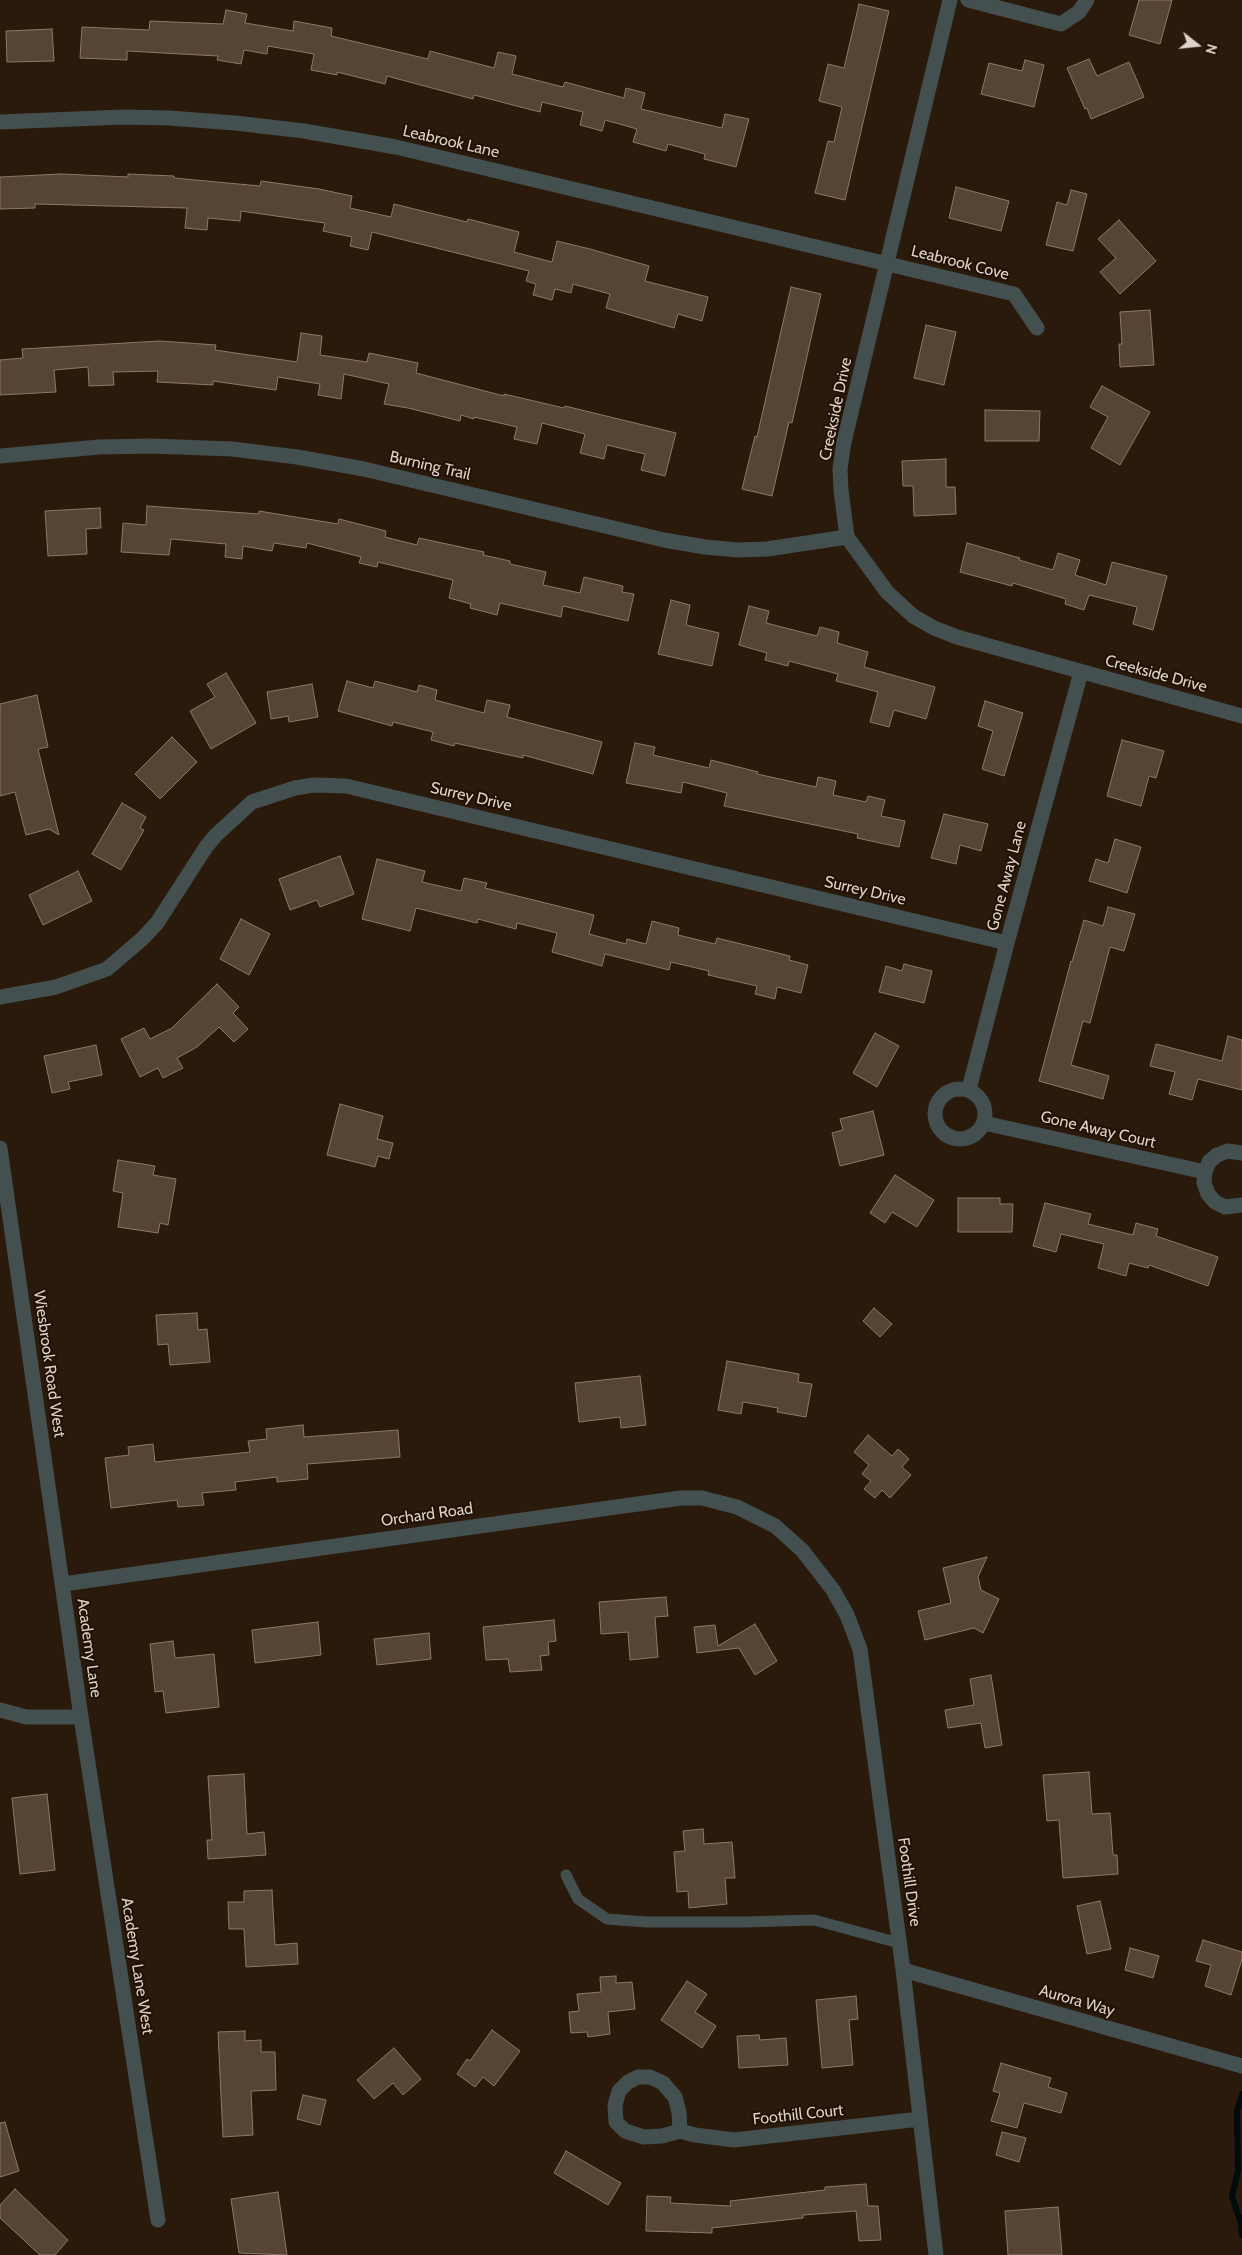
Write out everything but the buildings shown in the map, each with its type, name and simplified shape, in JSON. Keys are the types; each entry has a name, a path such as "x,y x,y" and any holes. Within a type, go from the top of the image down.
{"street":[{"name":"Creekside Drive","path":"950,0 844,442 840,469 847,537 887,592 902,607 927,624 957,637 1242,716"},
{"path":"968,0 1060,24 1079,12 1087,0"},
{"name":"Leabrook Lane","path":"0,122 124,117 169,118 304,131 396,147 886,262"},
{"name":"Leabrook Cove","path":"886,262 1014,294 1037,328"},
{"name":"Burning Trail","path":"0,456 108,446 178,446 232,449 297,457 364,469 664,540 705,547 738,550 767,549 847,537"},
{"name":"Gone Away Lane","path":"969,1090 1081,672"},
{"name":"Surrey Drive","path":"0,997 56,987 107,970 157,923 206,847 216,835 252,802 295,788 314,785 346,786 1007,943"},
{"path":"959,1088 969,1090 978,1095 984,1103 986,1113 984,1122 979,1131 971,1137 962,1140 947,1136 937,1125 934,1115 936,1105 941,1096 949,1090 959,1088"},
{"name":"Gone Away Court","path":"984,1122 1204,1172"},
{"name":"Wiesbrook Road West","path":"0,1148 63,1584"},
{"path":"1242,1153 1228,1151 1218,1155 1209,1162 1204,1172 1204,1184 1208,1194 1215,1202 1225,1207 1242,1205"},
{"name":"Orchard Road","path":"63,1584 681,1498 702,1498 736,1506 756,1515 788,1536"},
{"name":"Foothill Drive","path":"788,1536 802,1550 833,1590 847,1615 860,1650 903,1970 936,2255"},
{"name":"Academy Lane","path":"63,1584 81,1717"},
{"path":"0,1710 26,1717 81,1717"},
{"name":"Academy Lane West","path":"81,1717 158,2220"},
{"name":"Aurora Way","path":"903,1970 1242,2066"},
{"name":"Foothill Court","path":"680,2131 679,2112 675,2097 663,2083 650,2077 638,2077 628,2082 619,2091 615,2105 616,2122 624,2131 644,2137 662,2136 680,2131 695,2136 734,2140 920,2119"}],"lane":[{"path":"566,1876 578,1899 607,1919 646,1922 814,1920 899,1942"}],"waterway":[{"path":"1242,2094 1237,2111 1238,2171 1232,2196 1241,2223 1242,2235"}]}
